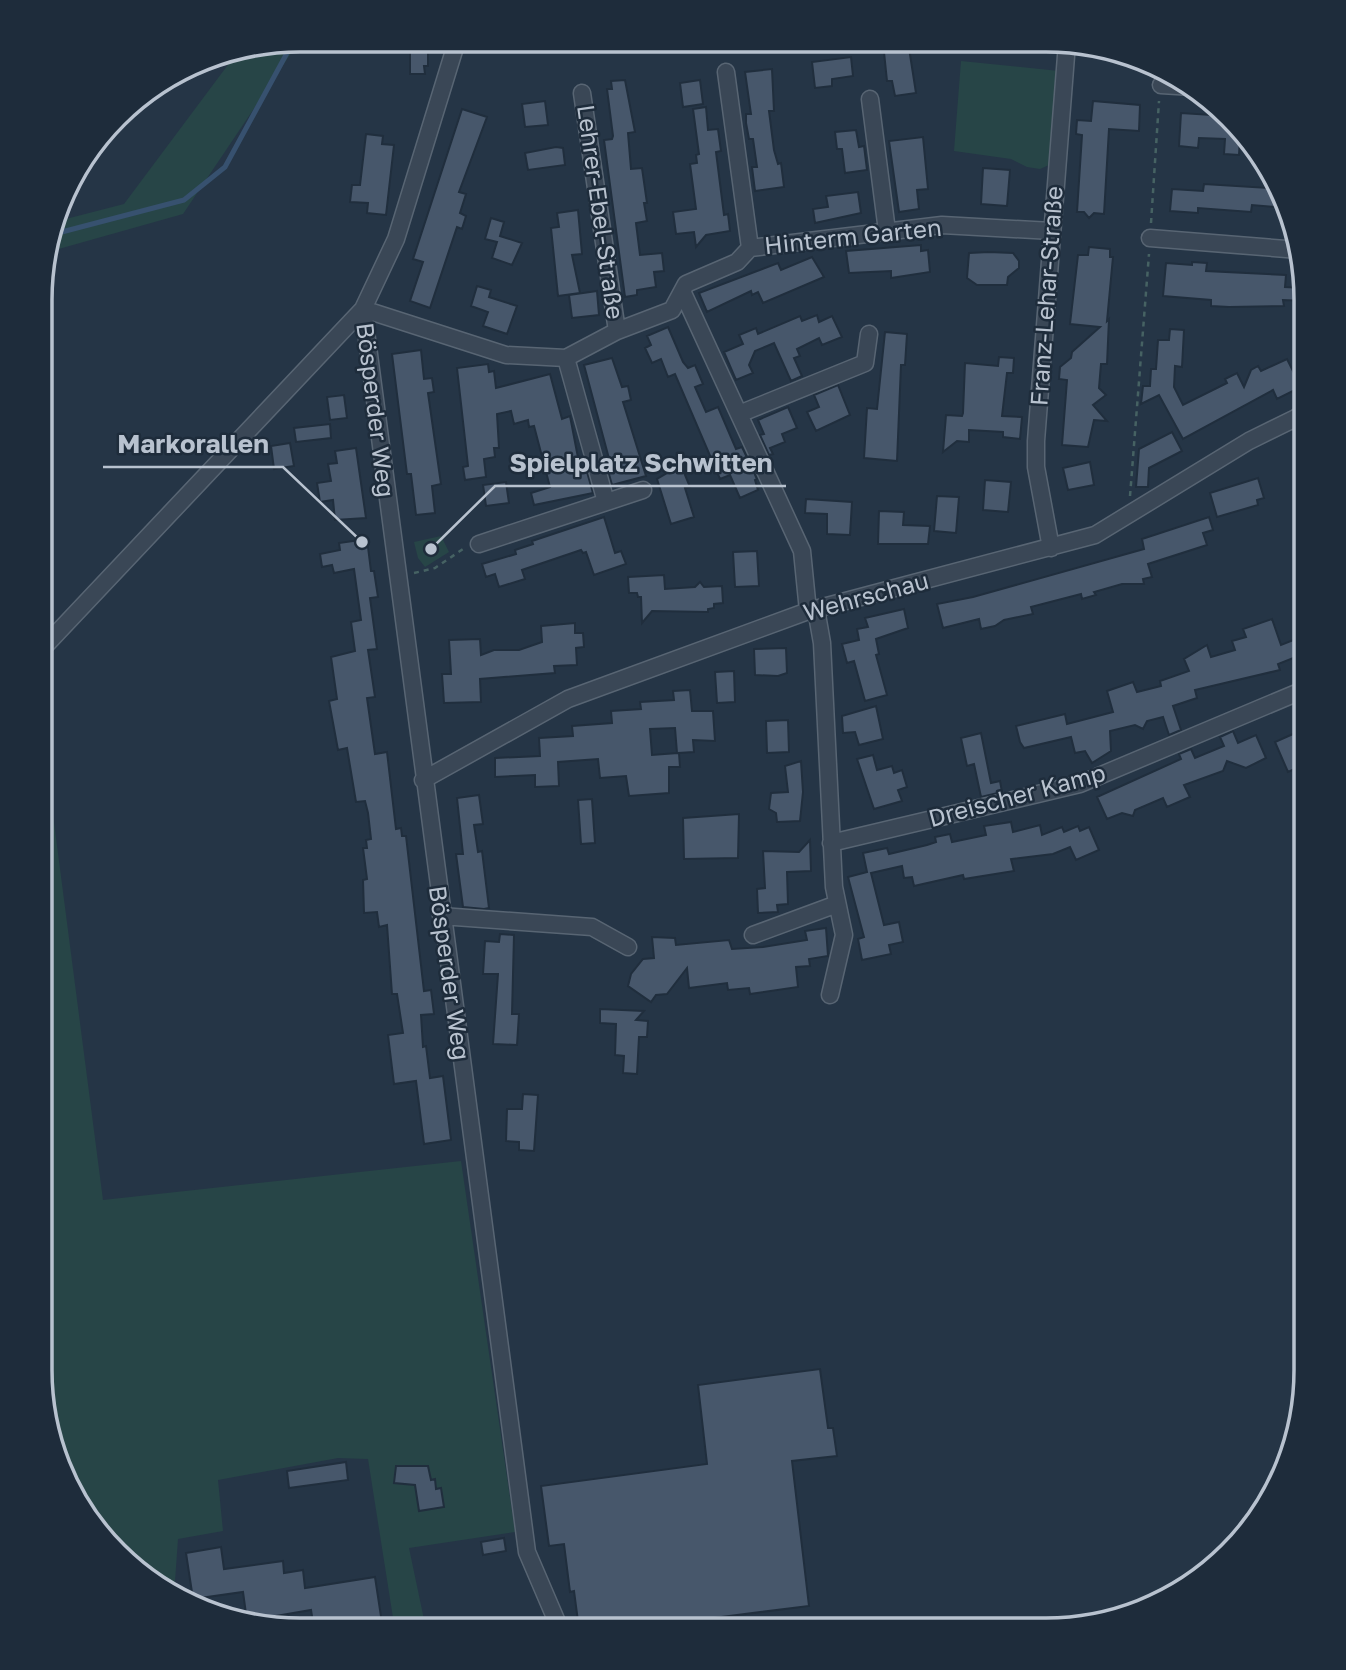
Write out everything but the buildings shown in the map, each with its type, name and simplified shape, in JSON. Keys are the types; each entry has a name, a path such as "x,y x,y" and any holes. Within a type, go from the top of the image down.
{"street":[{"path":"52,638 363,309 396,239 453,53"},
{"name":"Franz-Lehar-Straße","path":"1051,548 1036,467 1036,441 1066,54"},
{"path":"726,72 750,248"},
{"path":"1160,85 1168,85"},
{"name":"Lehrer-Ebel-Straße","path":"582,93 617,331"},
{"path":"870,99 887,231"},
{"name":"Hinterm Garten","path":"566,358 617,331 672,310 687,284 737,262 750,248 887,231 965,225 1052,231"},
{"path":"1150,238 1288,249"},
{"path":"682,293 802,551 812,610 822,643 831,843 837,904 844,935 830,995"},
{"path":"363,309 506,355 566,358 606,502"},
{"name":"Bösperder Weg","path":"363,309 423,780 527,1552 555,1618"},
{"path":"739,414 865,363 869,334"},
{"name":"Wehrschau","path":"423,780 568,699 812,610 1095,535 1249,440 1294,418"},
{"path":"479,544 643,490"},
{"name":"Dreischer Kamp","path":"831,843 1080,784 1294,694"},
{"path":"753,935 837,904"},
{"path":"441,916 592,927 628,947"}],"path":[{"path":"1129,516 1160,85"},
{"path":"397,575 435,568 459,550 479,544"}],"green space":[{"path":"291,53 183,214 58,249 67,219 124,204 229,63 252,57"},
{"path":"961,61 1059,71 1049,165 1040,169 1027,167 1011,159 954,151"},
{"path":"441,536 449,552 425,567 418,558 414,542"},
{"path":"52,807 103,1200 461,1161 515,1532 409,1548 424,1618 393,1618 368,1459 338,1458 218,1480 223,1531 178,1539 175,1583 125,1545 94,1507 71,1464 57,1418 52,1369"}],"waterway":[{"path":"62,232 184,200 225,167 287,53"}],"place":[{"name":"Markorallen","path":"362,542"},
{"name":"Spielplatz Schwitten","path":"431,549"}]}
